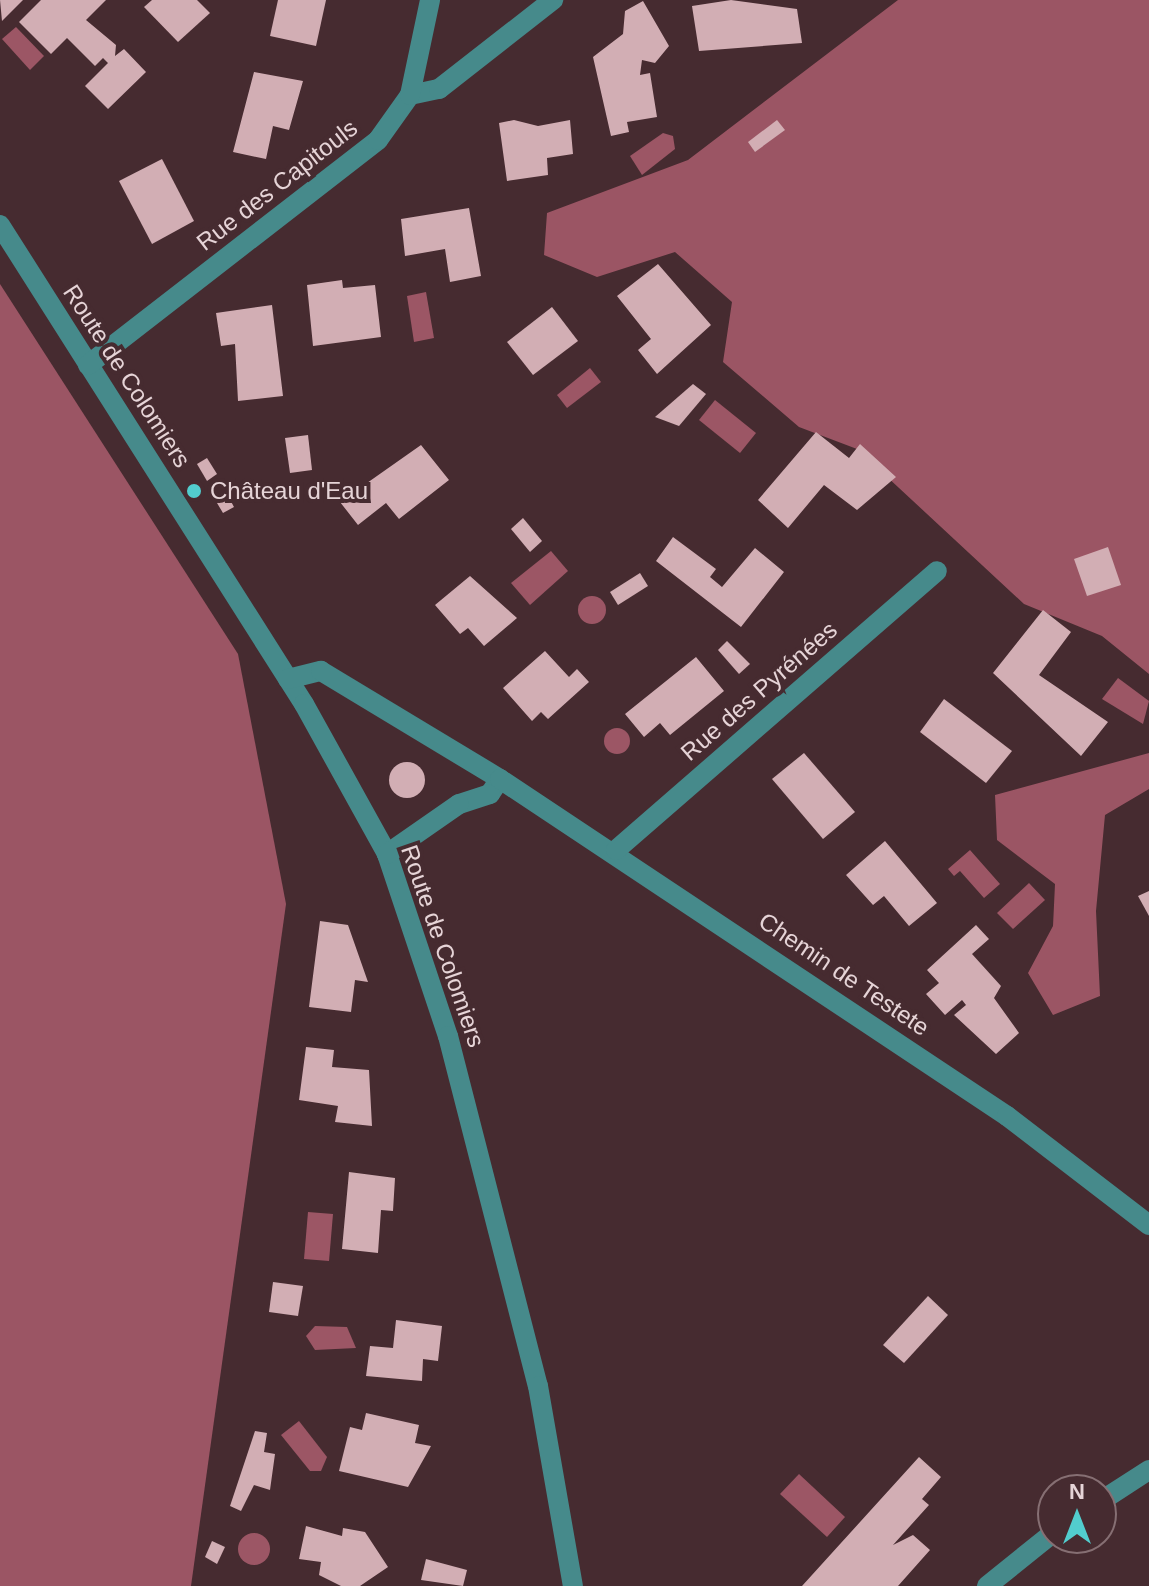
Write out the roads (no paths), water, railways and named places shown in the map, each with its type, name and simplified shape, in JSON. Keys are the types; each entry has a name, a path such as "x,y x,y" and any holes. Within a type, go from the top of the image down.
{"street":[{"name":"Rue des Capitouls","path":"88,365 378,140 410,95 430,0"},
{"path":"410,95 439,89 553,0"},
{"name":"Route de Colomiers","path":"0,225 288,679 387,854 448,1036 535,1371 573,1586"},
{"name":"Rue des Pyrénées","path":"616,850 937,571"},
{"name":"Chemin de Testete","path":"288,679 321,671 616,850 1007,1116 1149,1225"},
{"path":"387,854 467,800 490,794 500,779"},
{"path":"1117,1491 1149,1470"},
{"path":"987,1586 1037,1546"}],"place":[{"name":"Château d'Eau","path":"194,491"}]}
